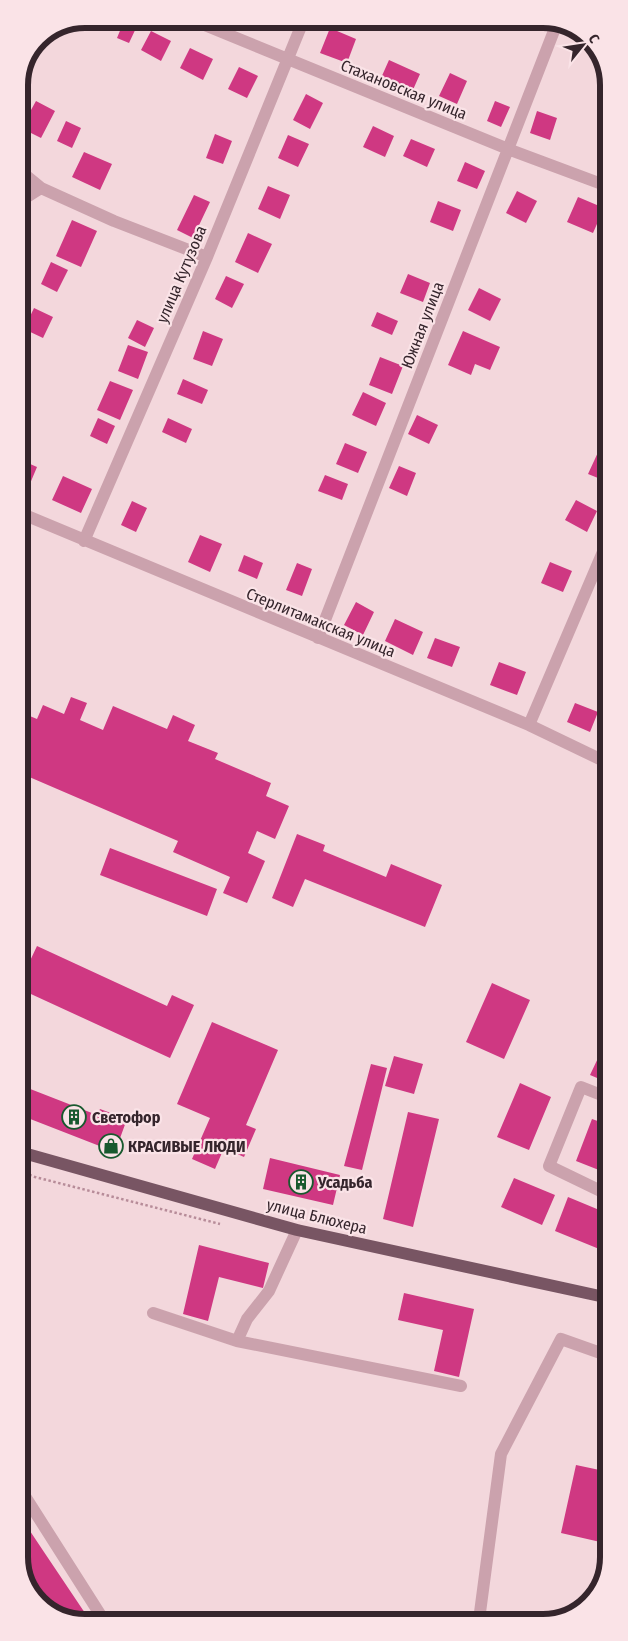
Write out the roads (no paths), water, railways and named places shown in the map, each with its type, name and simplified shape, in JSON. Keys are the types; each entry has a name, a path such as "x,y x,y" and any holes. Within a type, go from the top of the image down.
{"main road":[{"name":"улица Блюхера","path":"28,1154 296,1230 600,1296"}],"street":[{"name":"Стахановская улица","path":"211,28 508,149 600,183"},
{"name":"улица Кутузова","path":"84,541 207,256 300,28"},
{"name":"Южная улица","path":"318,638 556,29"},
{"path":"28,177 41,188 114,221 207,256"},
{"path":"28,196 41,188"},
{"name":"Стерлитамакская улица","path":"28,516 529,725 600,759"},
{"path":"529,725 600,559"},
{"path":"600,1095 581,1087 549,1166 600,1191"},
{"path":"237,1341 247,1319 269,1291 296,1230"},
{"path":"153,1313 237,1341 461,1386"},
{"path":"480,1614 501,1454 561,1339 600,1353"},
{"path":"28,1501 99,1613"}],"place":[{"name":"Светофор","path":"74,1117"},
{"name":"КРАСИВЫЕ ЛЮДИ","path":"111,1146"},
{"name":"Усадьба","path":"301,1182"}]}
